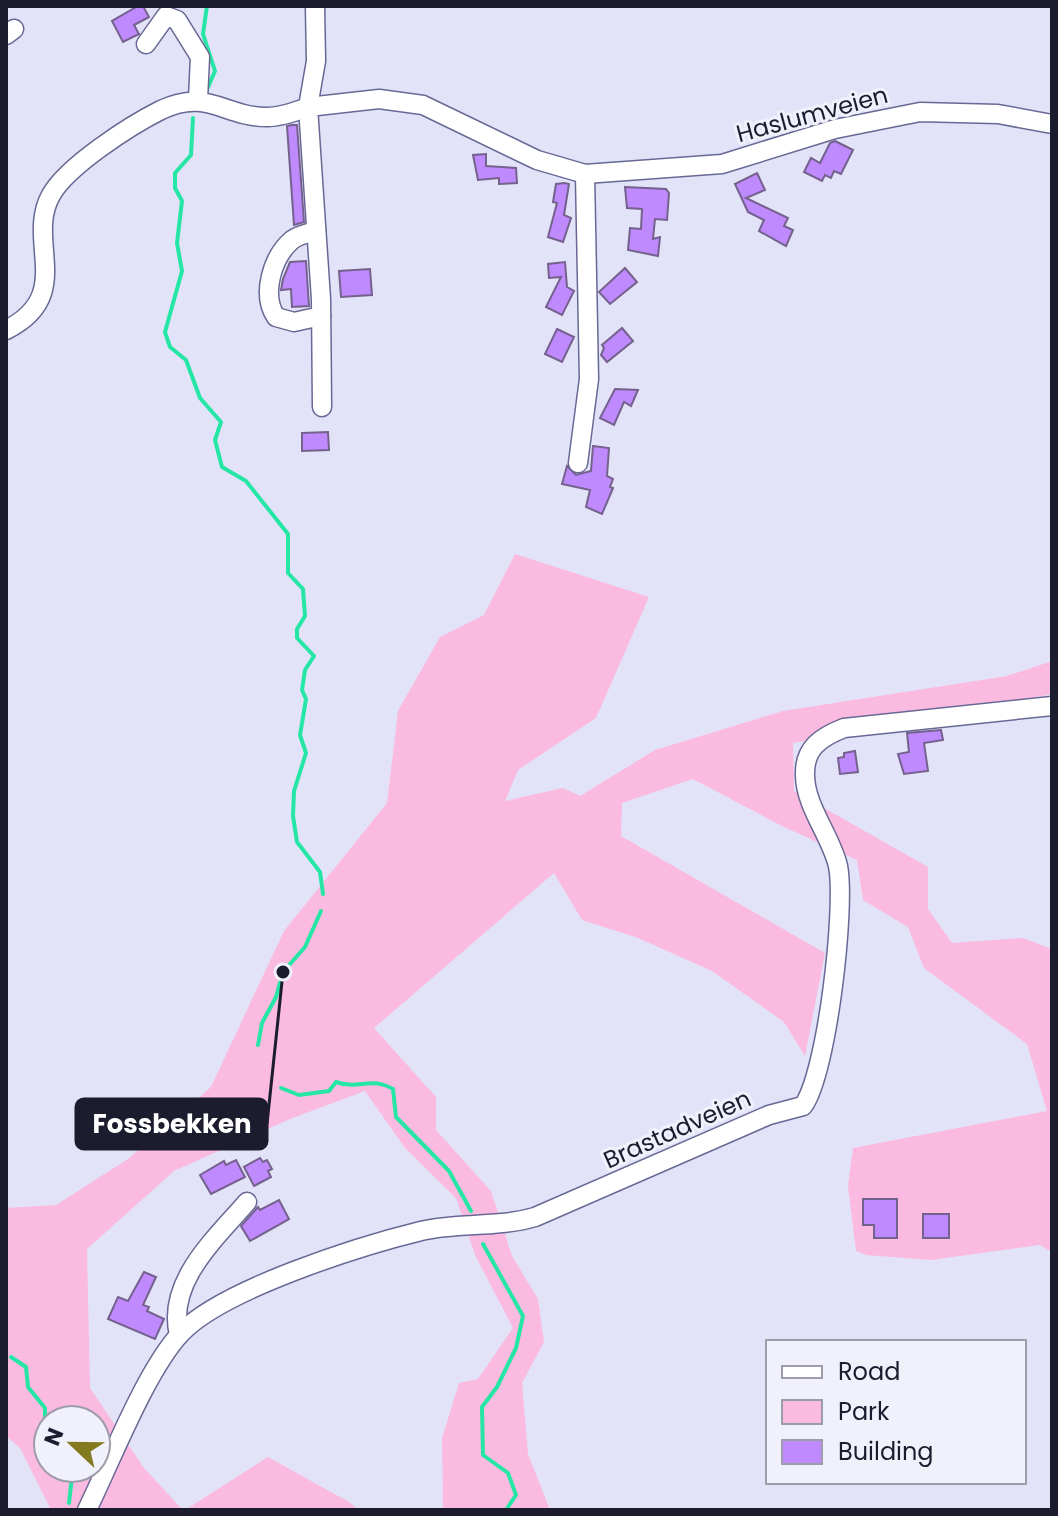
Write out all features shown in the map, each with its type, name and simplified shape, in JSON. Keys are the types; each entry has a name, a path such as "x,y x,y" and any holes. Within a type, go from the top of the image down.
{"street":[{"path":"315,6 316,61 308,107 321,316 322,407"},
{"path":"6,330 26,318 41,294 46,271 46,212 57,187 147,118 178,103 198,99 200,57 177,20 166,16 146,44"},
{"name":"Haslumveien","path":"198,99 266,117 308,107 379,99 423,105 537,160 585,174 722,164 835,129 920,112 998,114 1052,124"},
{"path":"578,463 589,379 585,174"},
{"path":"316,231 295,238 285,248 271,276 269,302 276,317 287,322 321,316"},
{"name":"Brastadveien","path":"87,1510 143,1395 179,1335 208,1311 232,1297 335,1257 422,1231 513,1223 535,1217 769,1115 803,1106 817,1072 842,905 832,844 807,787 807,759 812,746 825,735 844,728 1052,706"},
{"path":"179,1335 177,1309 185,1285 211,1239 247,1202"}],"green space":[{"path":"515,554 649,597 596,718 518,770 505,801 563,788 580,796 655,750 783,711 1007,676 1052,661 1052,694 793,743 794,791 928,867 928,909 952,943 1023,938 1052,949 1052,1252 1040,1245 931,1260 866,1255 856,1251 848,1186 853,1148 1047,1111 1027,1044 924,968 908,927 863,900 857,860 782,826 693,779 622,803 621,836 825,953 805,1056 784,1022 712,971 638,938 582,920 554,873 374,1028 436,1097 436,1130 491,1191 512,1256 538,1299 544,1342 522,1383 528,1454 550,1510 443,1510 442,1438 459,1383 478,1379 513,1328 475,1255 456,1198 405,1148 365,1091 290,1119 174,1171 87,1249 90,1388 101,1404 32,1404 32,1472 20,1448 6,1436 6,1208 56,1205 128,1159 211,1087 284,931 387,803 398,711 440,637 484,615"},
{"path":"112,1421 144,1468 183,1510 51,1510 38,1484 112,1484"},
{"path":"268,1457 349,1502 359,1510 185,1510"}],"building":[{"path":"143,6 149,17 134,25 139,34 123,42 112,21"},
{"path":"297,125 304,222 294,225 287,126"},
{"path":"835,141 853,150 841,174 834,171 831,178 825,175 822,181 804,172 811,158 820,163 830,143"},
{"path":"486,154 486,166 516,168 517,183 499,184 499,178 478,180 473,155"},
{"path":"757,173 765,190 746,198 788,218 784,226 793,230 786,246 759,231 764,220 748,212 735,184"},
{"path":"556,184 569,184 564,215 571,218 563,242 548,237 557,203 553,202"},
{"path":"625,187 666,189 669,193 667,220 655,219 653,239 660,237 658,256 628,250 630,228 641,229 642,209 627,208"},
{"path":"306,261 309,306 292,307 291,289 281,290 283,279 290,262"},
{"path":"565,262 567,287 574,291 562,315 546,307 561,277 549,278 548,264"},
{"path":"625,268 637,282 610,304 599,292"},
{"path":"370,269 372,295 341,297 339,271"},
{"path":"622,328 633,341 607,362 601,355 602,345"},
{"path":"557,329 574,337 562,362 545,354"},
{"path":"615,389 638,390 631,406 624,402 614,425 600,418"},
{"path":"328,432 329,450 302,451 302,433"},
{"path":"593,446 609,448 607,476 613,479 610,487 613,488 602,514 586,507 590,490 562,484 567,466 576,475 591,471"},
{"path":"941,730 943,740 924,743 928,771 904,774 898,754 909,752 907,733"},
{"path":"855,751 858,772 840,774 838,758"},
{"path":"260,1158 263,1162 267,1160 272,1169 268,1171 271,1177 254,1186 244,1167"},
{"path":"236,1160 245,1177 211,1194 200,1175 224,1161 226,1165"},
{"path":"863,1199 897,1199 897,1238 874,1238 874,1225 863,1225"},
{"path":"279,1200 289,1219 250,1241 241,1226 258,1207 260,1210"},
{"path":"923,1214 949,1214 949,1238 923,1238"},
{"path":"144,1272 156,1277 143,1305 149,1307 147,1311 164,1319 155,1339 108,1319 118,1297 128,1301"}],"waterway":[{"path":"206,92 215,71 203,34 207,6"},
{"path":"193,118 191,155 175,173 175,188 182,201 177,243 182,271 165,332 170,347 186,360 200,398 221,422 215,440 222,467 246,481 288,534 288,573 303,589 305,616 297,629 297,638 314,656 305,670 302,690 306,699 300,735 306,753 294,791 293,816 297,842 320,872 323,894"},
{"path":"258,1045 262,1023 276,997 283,972 305,947 321,911"},
{"path":"281,1088 299,1095 329,1091 336,1082 351,1085 371,1083 393,1089 396,1117 449,1171 471,1211"},
{"path":"483,1244 523,1316 516,1348 497,1387 482,1407 483,1455 508,1473 516,1495 506,1510"},
{"path":"11,1357 26,1367 28,1387 42,1404"},
{"path":"69,1503 71,1484"}],"place":[{"name":"Fossbekken","path":"283,972"}]}
